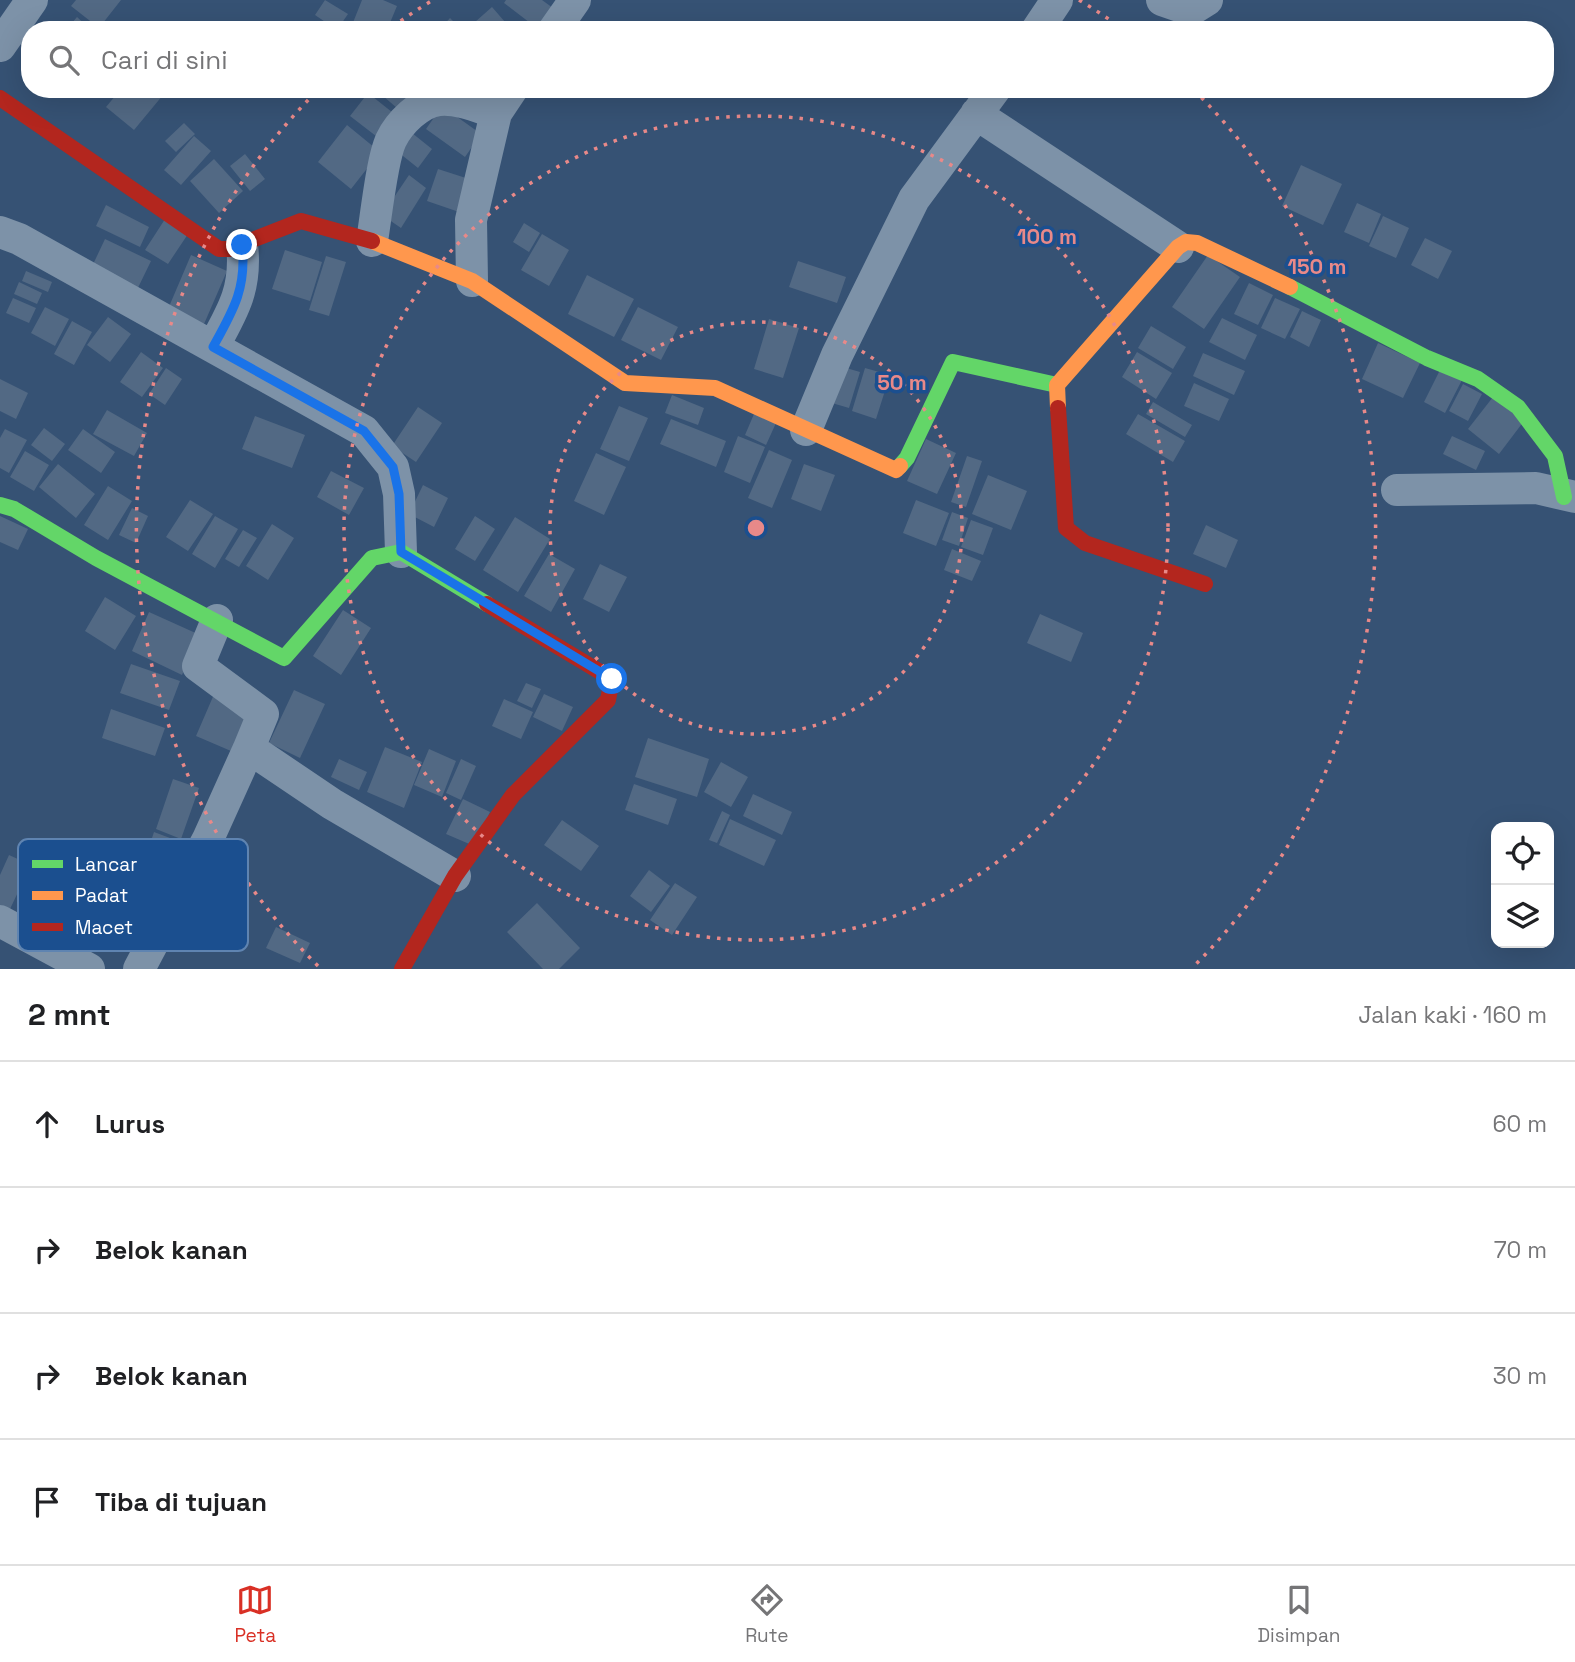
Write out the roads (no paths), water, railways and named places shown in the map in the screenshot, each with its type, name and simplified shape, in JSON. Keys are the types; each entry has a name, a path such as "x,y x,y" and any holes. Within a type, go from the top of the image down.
{"street":[{"path":"0,46 32,0"},
{"path":"560,21 575,0"},
{"path":"1043,21 1057,0"},
{"path":"1162,0 1191,9 1207,0"},
{"path":"0,98 219,249 242,245 301,221 372,241 472,281 625,383 715,388 896,470 907,458 953,362 1057,385"},
{"path":"806,430 837,355 914,199 988,98"},
{"path":"372,241 391,140 413,113 425,104 439,100 467,103 504,101 471,220 472,281"},
{"path":"976,114 1178,247"},
{"path":"0,232 19,239 364,431 393,467 399,494 401,552"},
{"path":"1205,584 1086,542 1072,536 1066,528 1057,385 1178,247 1186,242 1197,243 1335,309 1427,358 1478,379 1518,407 1544,439 1555,456 1569,497"},
{"path":"213,347 237,303 244,267 242,245"},
{"path":"1397,490 1536,488 1569,497"},
{"path":"0,505 14,509 96,558 284,659 372,558 401,552 612,679 608,701 513,795 455,876 402,969"},
{"path":"208,839 263,714 198,666 217,621"},
{"path":"249,748 332,804 455,876"},
{"path":"0,921 18,931"},
{"path":"56,951 89,969"},
{"path":"138,969 148,951"}]}
